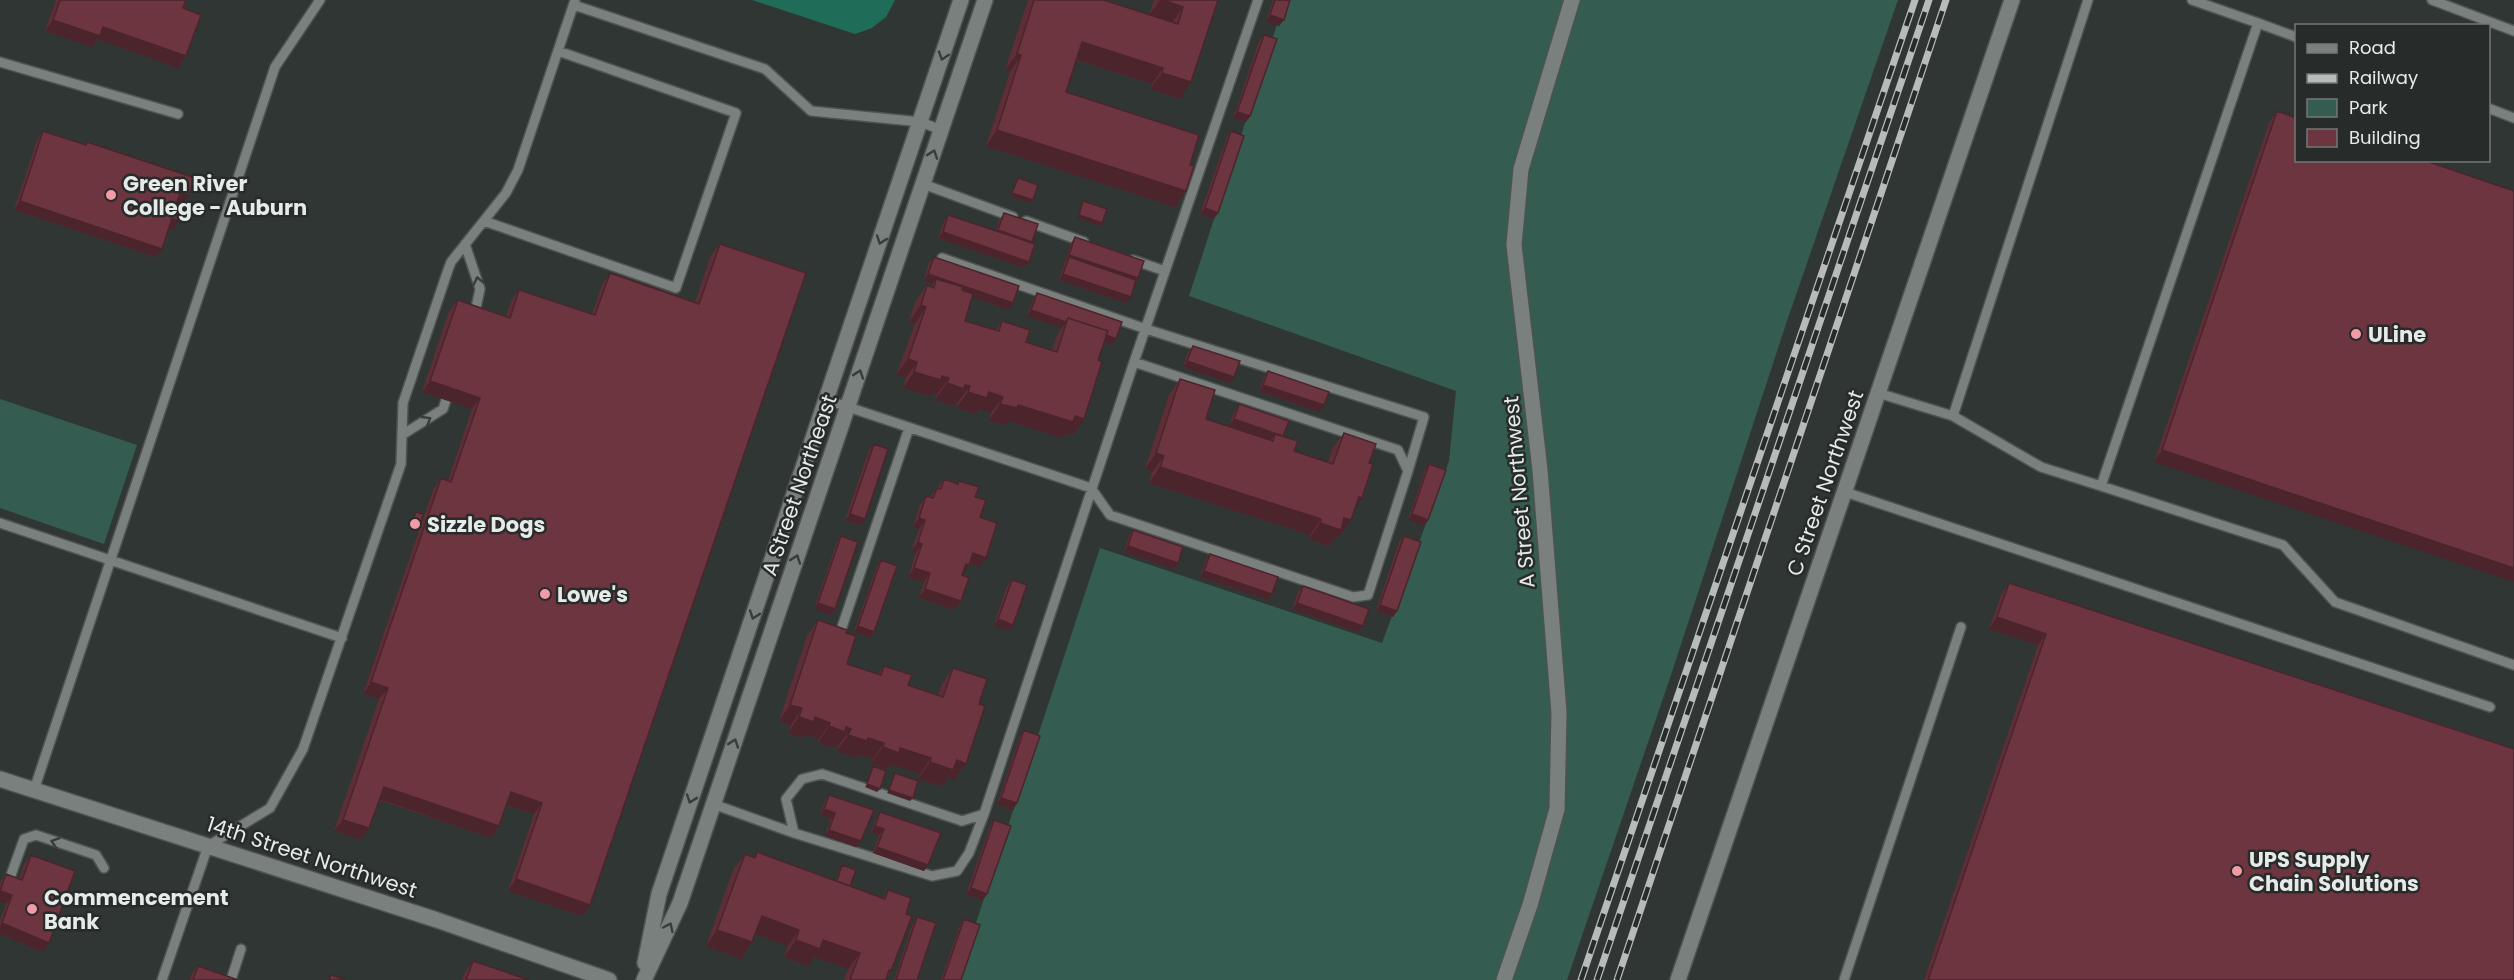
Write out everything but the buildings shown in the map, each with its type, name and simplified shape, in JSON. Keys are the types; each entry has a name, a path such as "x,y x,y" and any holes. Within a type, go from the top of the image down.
{"street":[{"name":"A Street Northeast","path":"643,980 659,894 961,0"},
{"name":"A Street Northeast","path":"643,980 680,903 985,0"},
{"name":"A Street Northwest","path":"1504,980 1530,905 1557,809 1559,713 1540,470 1514,245 1521,169 1572,0"},
{"name":"C Street Northwest","path":"1678,980 2012,0"},
{"name":"14th Street Northwest","path":"0,779 437,920 609,980"}],"lane":[{"path":"34,790 275,67 320,0"},
{"path":"713,804 794,833 932,876 957,871 969,853 984,814 1091,488 1258,0"},
{"path":"1953,416 2088,0"},
{"path":"2192,0 2295,37"},
{"path":"2432,0 2514,31"},
{"path":"162,980 208,846 270,808 303,749 401,464 403,403 430,318 451,262 506,193 518,170 574,2 765,69 811,111 921,122 941,130"},
{"path":"2102,486 2258,23"},
{"path":"484,221 676,288 736,113 558,51"},
{"path":"0,62 178,114"},
{"path":"2490,109 2514,118"},
{"path":"923,184 1099,248"},
{"path":"465,244 480,289 473,319"},
{"path":"1121,255 1165,271"},
{"path":"827,400 1091,488 1110,514 1353,597 1368,595 1424,417 1146,329 942,258"},
{"path":"1134,362 1398,450 1408,471"},
{"path":"1878,393 1953,416 2041,467 2283,545 2335,602 2514,665"},
{"path":"402,435 443,409 446,400"},
{"path":"840,633 909,428"},
{"path":"1845,492 2490,707"},
{"path":"0,524 342,638"},
{"path":"1845,980 1960,627"},
{"path":"794,833 786,799 802,779 822,774 962,821 984,814"},
{"path":"7,886 24,838 36,835 96,855 104,868"},
{"path":"231,980 241,949"}],"green space":[{"path":"1285,0 1898,0 1787,321 1671,675 1567,980 957,980 1100,548 1382,643 1449,461 1456,391 1189,296"},
{"path":"0,399 137,445 104,544 0,508"}],"shaded area":[{"path":"752,0 895,0 886,17 872,28 855,34"}],"railway":[{"path":"1581,980 1915,0"},
{"path":"1597,980 1929,0"},
{"path":"1617,980 1946,0"}],"place":[{"name":"Green River College - Auburn","path":"111,195"},
{"name":"ULine","path":"2356,334"},
{"name":"Sizzle Dogs","path":"415,524"},
{"name":"Lowe's","path":"545,594"},
{"name":"UPS Supply Chain Solutions","path":"2237,871"},
{"name":"Commencement Bank","path":"32,909"}]}
